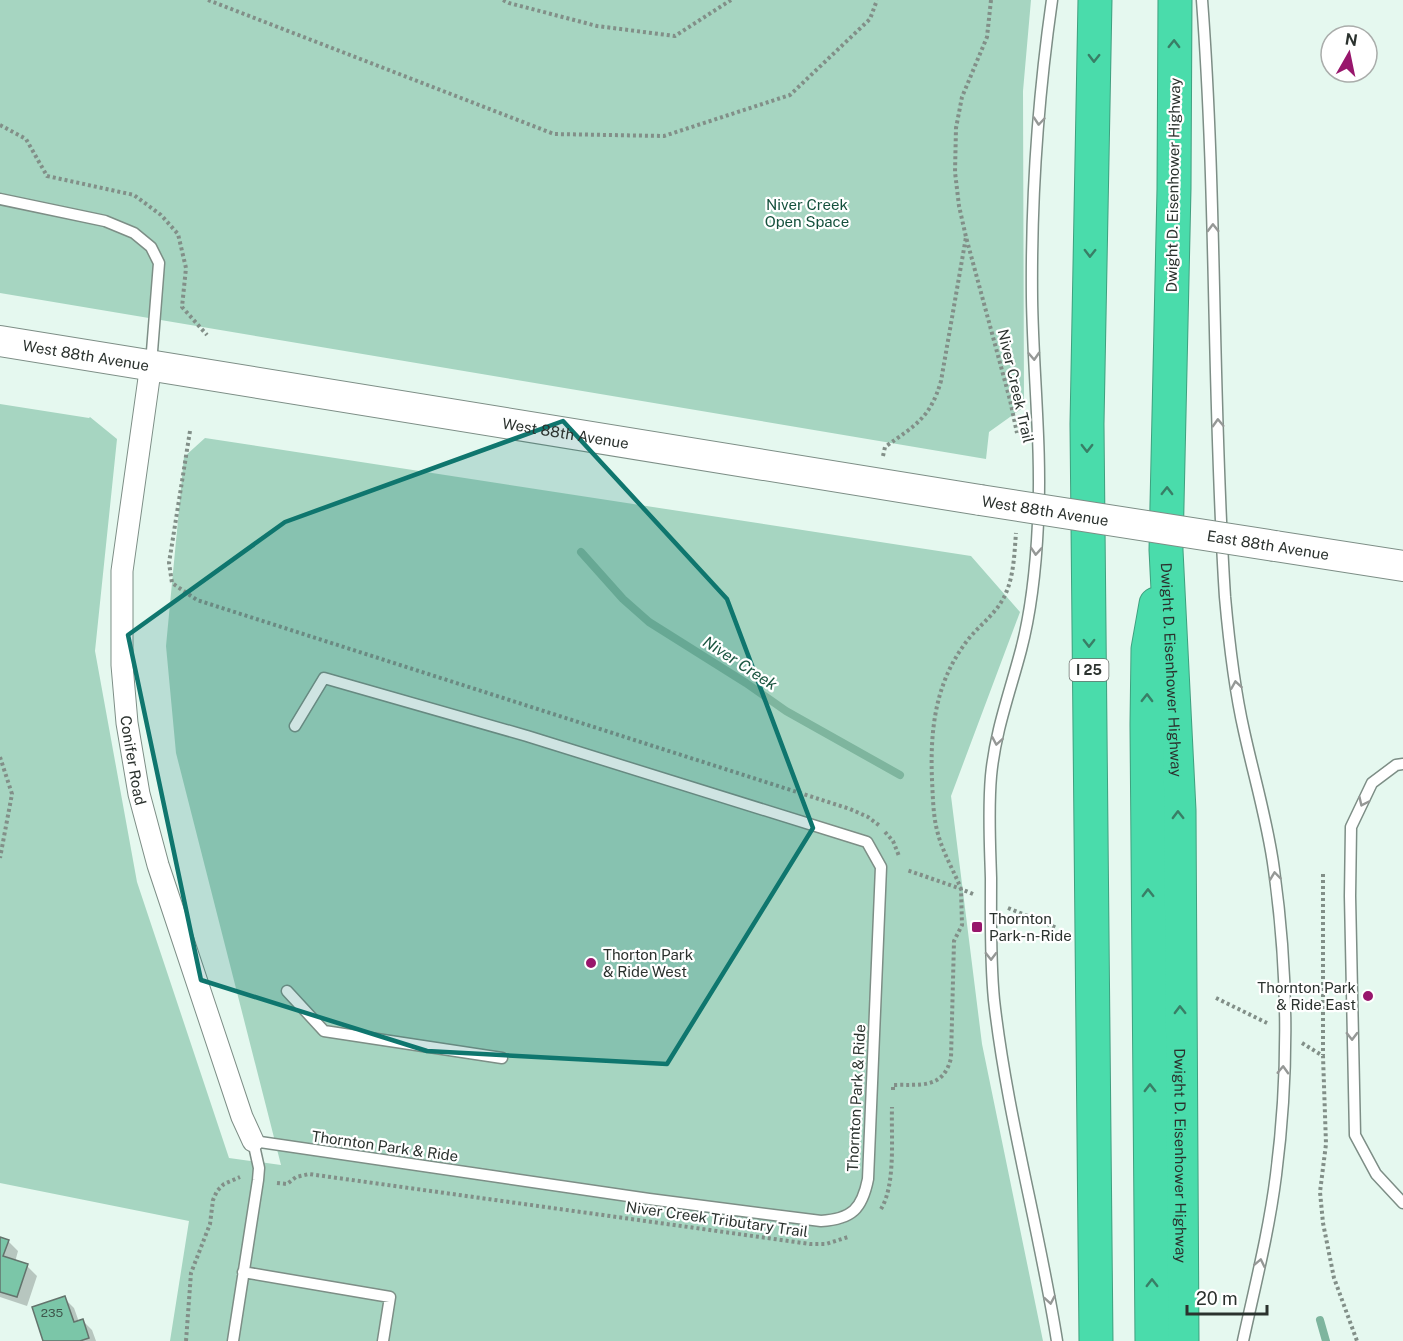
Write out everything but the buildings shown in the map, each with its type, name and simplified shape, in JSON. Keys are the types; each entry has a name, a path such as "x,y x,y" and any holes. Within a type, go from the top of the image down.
{"highway":[{"name":"I 25","path":"1095,0 1087,424 1096,1341"},
{"name":"Dwight D. Eisenhower Highway","path":"1175,0 1174,189 1166,550 1179,810 1182,1341"},
{"path":"1152,1341 1148,649 1166,550"}],"main road":[{"name":"West 88th Avenue","path":"0,341 1132,524"},
{"name":"East 88th Avenue","path":"1132,524 1403,566"}],"street":[{"name":"Conifer Road","path":"151,364 122,571 121,655 127,723 139,794 158,865 235,1097 253,1141"}],"lane":[{"path":"1052,0 1041,105 1033,226 1032,297 1039,487 1036,554 1031,607 1020,654 1004,705 994,755 991,774 990,824 992,969 995,1002 1007,1085 1057,1341"},
{"path":"1202,0 1212,182 1220,470 1227,618 1238,699 1274,866 1281,923 1284,990 1282,1106 1278,1159 1269,1218 1244,1341"},
{"path":"0,199 105,221 134,233 151,247 159,264 151,364"},
{"name":"Thornton Park & Ride","path":"253,1141 794,1219 832,1220 848,1216 858,1207 865,1194 869,1159 881,867 867,842 528,735 324,678 295,726"},
{"path":"1403,764 1396,765 1372,783 1351,827 1350,896 1355,1135 1376,1174 1403,1203"},
{"path":"287,991 324,1031 502,1058"},
{"path":"233,1341 259,1168 253,1141"},
{"path":"243,1272 390,1297 382,1341"}],"path":[{"path":"208,0 554,134 664,136 790,95 870,19 877,0"},
{"path":"503,0 597,26 675,36 731,0"},
{"name":"Niver Creek Trail","path":"991,0 987,38 962,97 956,128 955,172 966,237 1010,400 1018,442"},
{"path":"878,483 885,447 925,416 936,396 941,381 966,237"},
{"path":"938,836 933,806 931,750 936,705 956,656 1000,604 1007,591 1013,567 1017,524"},
{"path":"0,757 12,794 0,858"},
{"path":"878,1212 885,1199 890,1179 893,1085 935,1082 948,1070 951,1058 954,941 962,925 961,889 907,870"},
{"path":"1323,874 1323,1056"},
{"path":"1326,1144 1320,1192 1323,1223 1334,1278 1357,1341"},
{"name":"Niver Creek Tributary Trail","path":"283,1184 309,1174 810,1244 826,1244 852,1235"},
{"path":"186,1341 191,1273 210,1224 213,1200 217,1191 224,1184 239,1177"}],"highlighted area":[{"path":"563,421 727,599 813,828 667,1064 427,1051 201,980 128,635 285,522"}],"green space":[{"name":"Niver Creek Open Space","path":"0,0 1031,0 1023,91 1024,407 989,432 986,459 0,293"},
{"path":"0,404 90,417 117,439 95,651 137,882 229,1158 281,1165 176,753 166,646 184,457 205,438 971,556 1020,612 951,796 982,1044 1043,1341 170,1341 189,1221 0,1183"}],"waterway":[{"name":"Niver Creek","path":"581,552 623,599 649,622 786,711 900,775"},
{"name":"Niver Creek","path":"1320,1320 1326,1341"}],"place":[{"name":"Thornton Park-n-Ride","path":"977,927"},
{"name":"Thorton Park & Ride West","path":"591,963"},
{"name":"Thornton Park & Ride East","path":"1368,996"}]}
